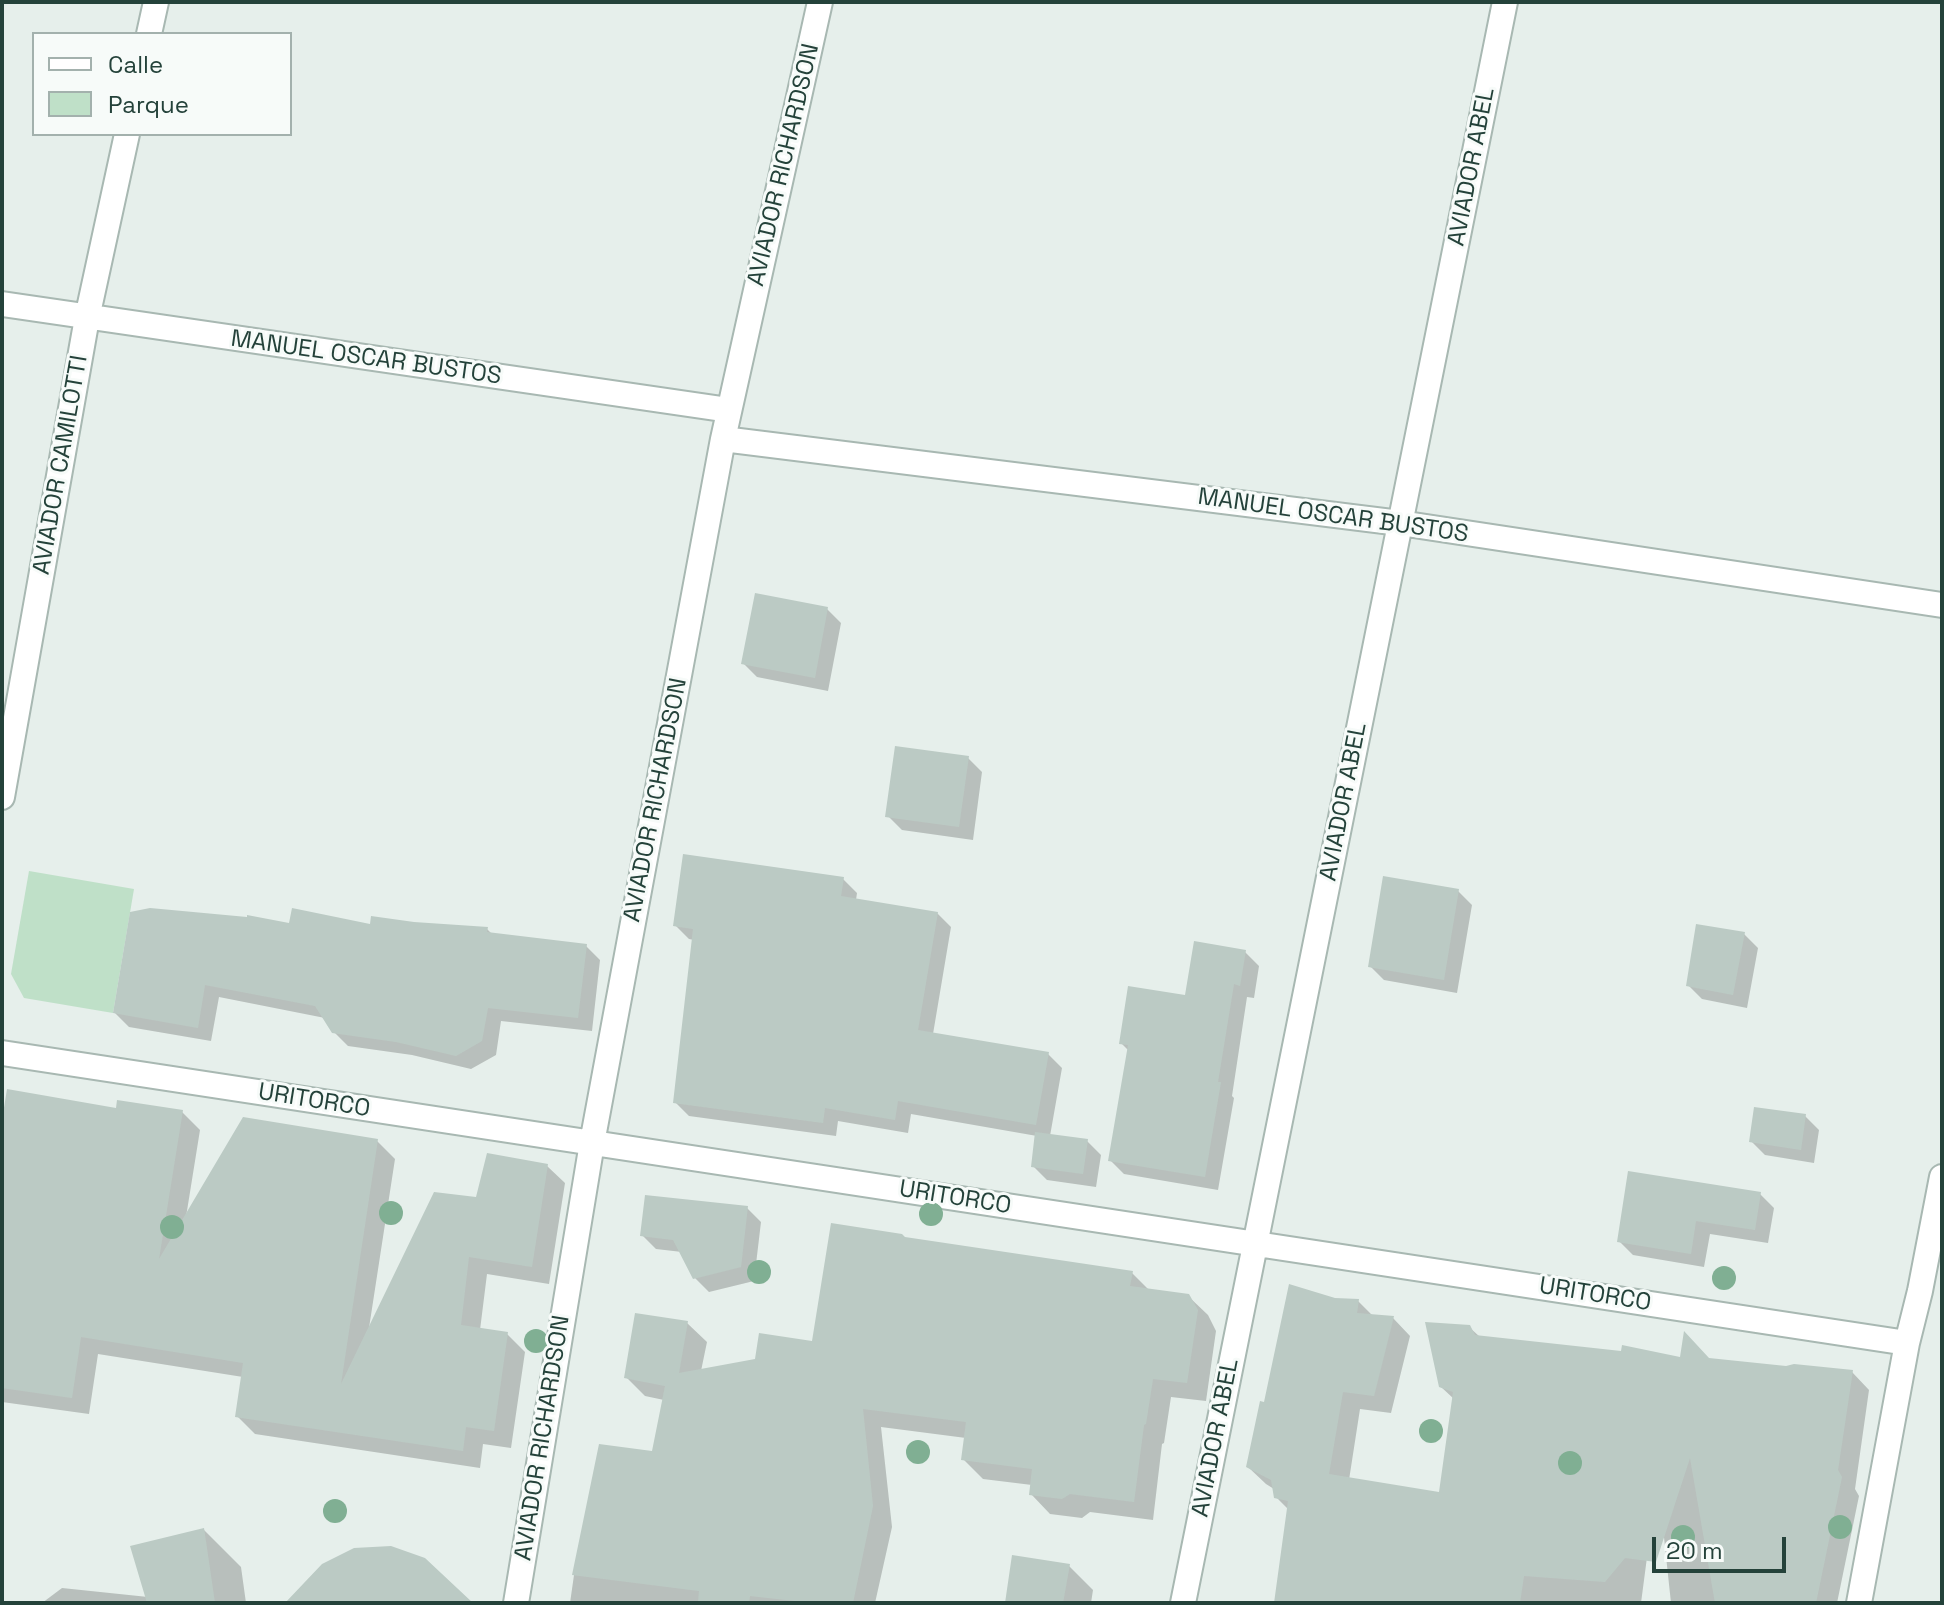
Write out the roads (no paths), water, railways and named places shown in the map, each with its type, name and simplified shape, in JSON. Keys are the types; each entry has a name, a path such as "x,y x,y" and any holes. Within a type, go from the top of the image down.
{"street":[{"path":"149,32 156,2"},
{"name":"AVIADOR RICHARDSON","path":"516,1603 592,1143 723,439 820,2"},
{"name":"AVIADOR ABEL","path":"1183,1603 1505,2"},
{"name":"AVIADOR CAMILOTTI","path":"2,797 87,318 127,136"},
{"name":"MANUEL OSCAR BUSTOS","path":"2,304 729,410"},
{"name":"MANUEL OSCAR BUSTOS","path":"723,439 1400,523 1942,605"},
{"name":"URITORCO","path":"2,1053 1907,1343"},
{"path":"1859,1603 1907,1343 1931,1294 1942,1177"}]}
